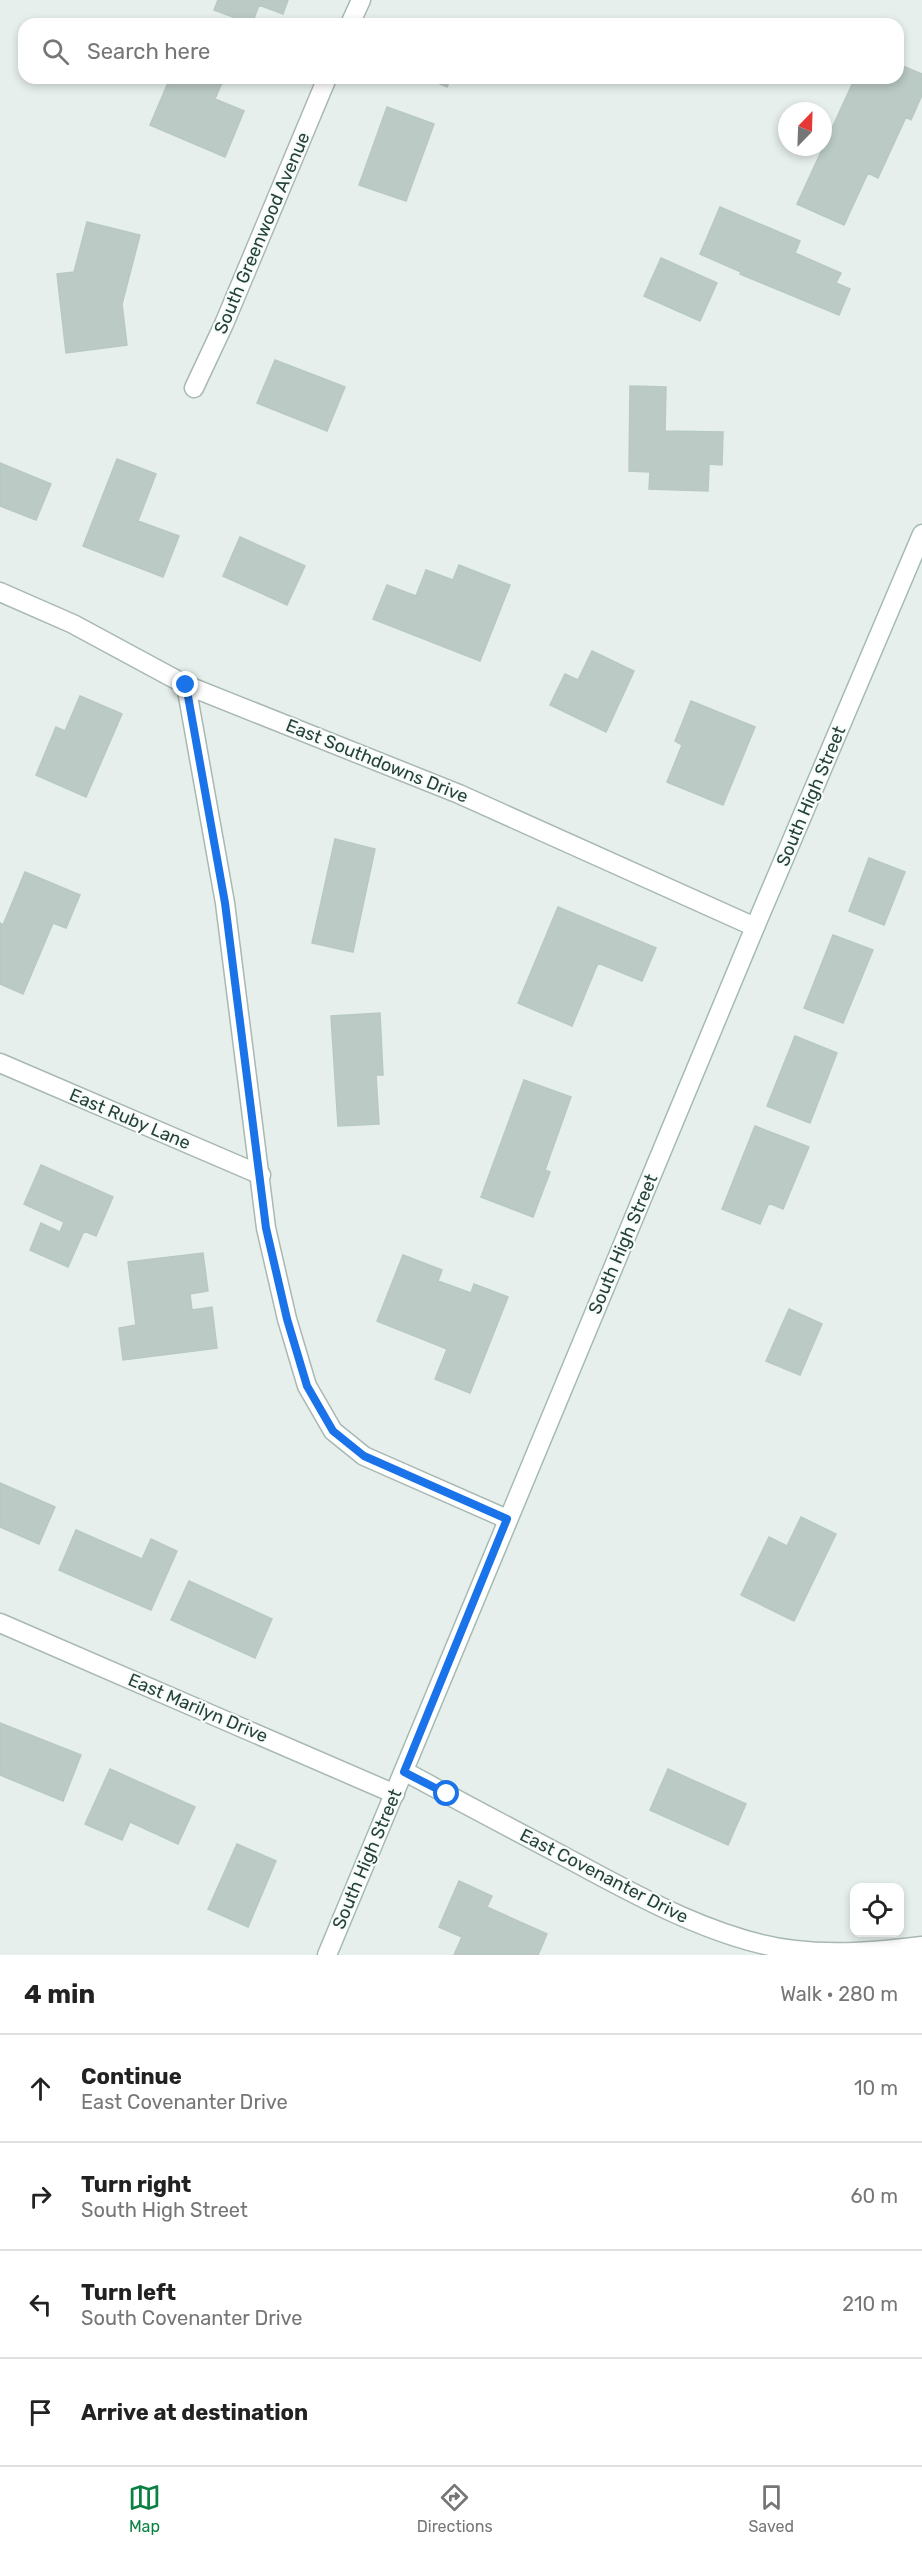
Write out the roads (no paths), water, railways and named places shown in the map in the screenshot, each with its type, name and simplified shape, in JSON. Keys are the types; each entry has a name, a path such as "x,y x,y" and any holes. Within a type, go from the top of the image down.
{"street":[{"path":"353,18 361,0"},
{"name":"South Greenwood Avenue","path":"194,388 224,324 324,84"},
{"name":"South High Street","path":"327,1955 507,1519 922,534"},
{"name":"East Southdowns Drive","path":"0,592 73,624 186,685 459,794 755,927"},
{"path":"186,685 225,903 266,1228 287,1319 307,1386 333,1431 364,1456 507,1519"},
{"name":"East Ruby Lane","path":"0,1063 261,1175"},
{"name":"East Marilyn Drive","path":"0,1623 395,1794"},
{"name":"East Covenanter Drive","path":"404,1772 638,1897 693,1921 757,1943 794,1950 837,1953 922,1946"}]}
